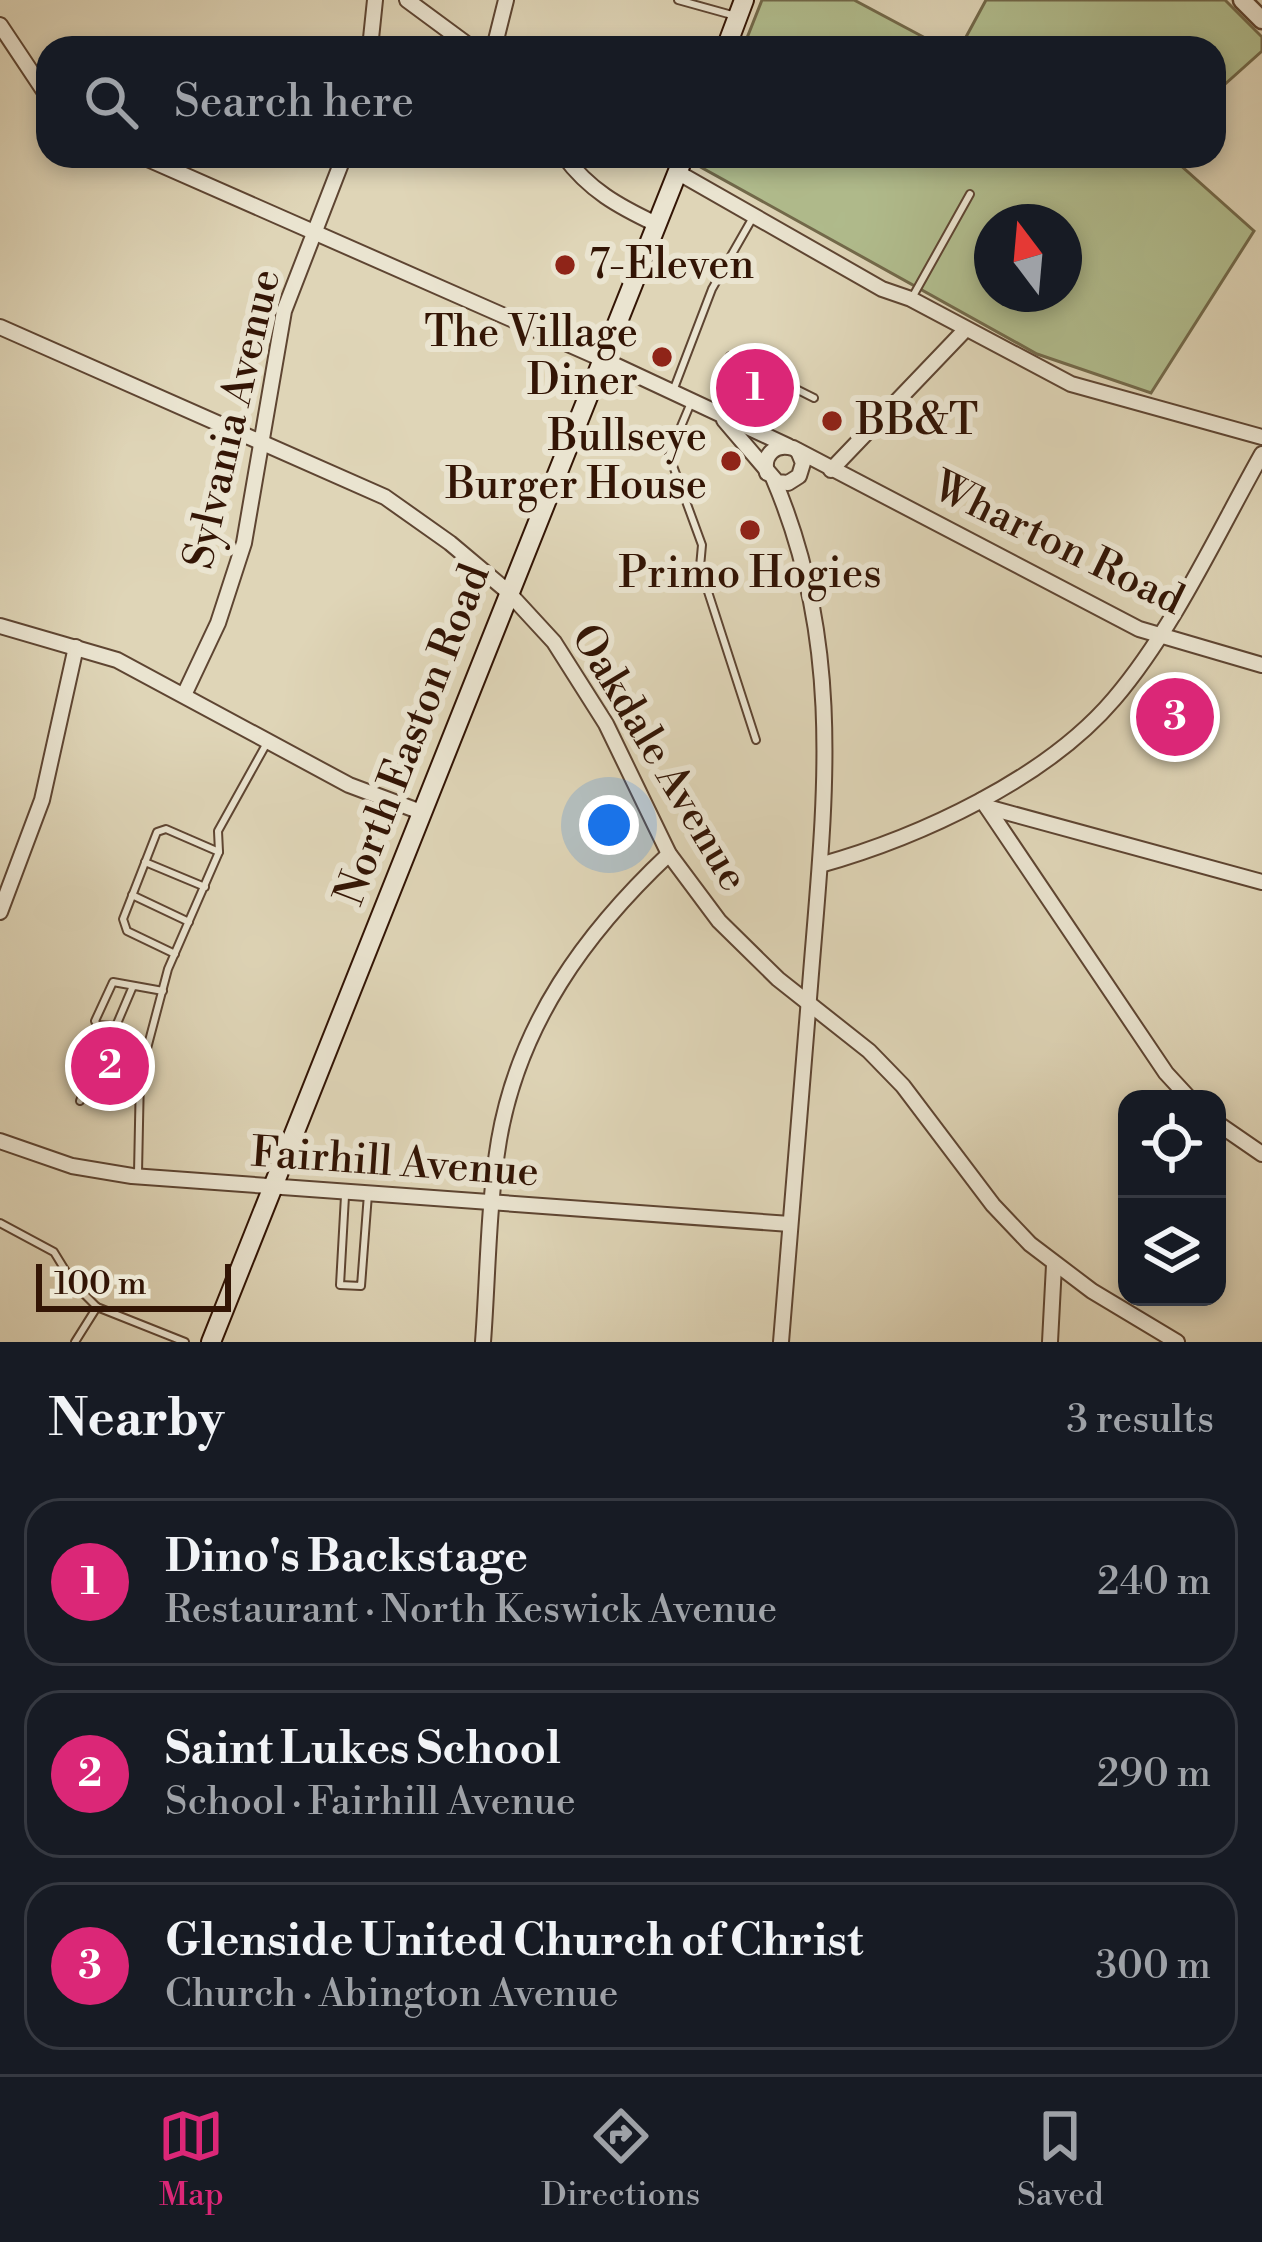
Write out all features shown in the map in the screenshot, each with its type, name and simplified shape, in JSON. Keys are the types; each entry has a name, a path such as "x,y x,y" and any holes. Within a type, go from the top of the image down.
{"main road":[{"name":"North Easton Road","path":"211,1342 679,168"}],"street":[{"path":"371,36 375,0"},
{"path":"407,0 456,36"},
{"path":"497,36 506,0"},
{"path":"1242,0 1262,20"},
{"path":"0,26 36,79"},
{"name":"Wharton Road","path":"168,168 790,447 1139,628 1262,665"},
{"name":"Sylvania Avenue","path":"184,694 218,623 244,543 284,311 339,168"},
{"path":"573,168 582,181 615,204 656,224"},
{"path":"687,168 754,215 882,289 911,299 1071,384 1262,437"},
{"name":"Oakdale Avenue","path":"0,327 385,497 507,591 554,642 606,724 669,854 719,920 778,979 869,1051 903,1086 993,1205 1054,1265 1177,1342"},
{"path":"718,415 770,476 786,483 812,470 831,470 965,330"},
{"path":"781,1342 820,865 825,719 818,629 795,504 802,460 790,447 771,452 766,463 802,554"},
{"path":"820,865 984,803 1050,758 1114,700 1158,634 1262,454"},
{"path":"0,626 117,660 349,784 421,812"},
{"path":"0,912 42,800 76,647"},
{"path":"984,803 1262,882"},
{"path":"984,803 1182,1090"},
{"path":"483,1342 499,1140 514,1076 536,1023 594,932 669,854"},
{"path":"1226,1129 1262,1154"},
{"name":"Fairhill Avenue","path":"0,1141 72,1166 137,1177 790,1224"},
{"path":"1050,1342 1054,1265"}],"lane":[{"path":"678,0 741,9"},
{"path":"911,299 970,194"},
{"path":"673,392 712,289 754,215"},
{"path":"730,356 814,398"},
{"path":"692,402 669,455 702,545 700,567 756,740"},
{"path":"137,1177 140,1076 163,991 219,852 218,831 268,741"},
{"path":"175,954 127,931 123,919 157,832 166,829 219,852"},
{"path":"146,862 205,887"},
{"path":"133,895 189,922"},
{"path":"133,986 116,1026 98,1025 95,1022 113,982 163,991"},
{"path":"80,1101 89,1077 97,1073 121,1070 140,1076"},
{"path":"345,1192 340,1285 361,1286 368,1194"},
{"path":"0,1223 54,1252 73,1283 97,1307 185,1342"},
{"path":"74,1342 97,1307"}],"green space":[{"path":"762,0 854,0 922,36 748,36"},
{"path":"986,0 1225,0 1262,37 1262,51 1226,83 1226,36 966,36"},
{"path":"702,168 1183,168 1254,231 1151,393 1037,354"}],"place":[{"name":"7-Eleven","path":"565,265"},
{"name":"The Village Diner","path":"662,357"},
{"name":"Dino's Backstage","path":"755,388"},
{"name":"BB&T","path":"832,421"},
{"name":"Bullseye Burger House","path":"731,461"},
{"name":"Primo Hogies","path":"750,530"},
{"name":"Glenside United Church of Christ","path":"1175,717"},
{"name":"Saint Lukes School","path":"110,1066"}]}
